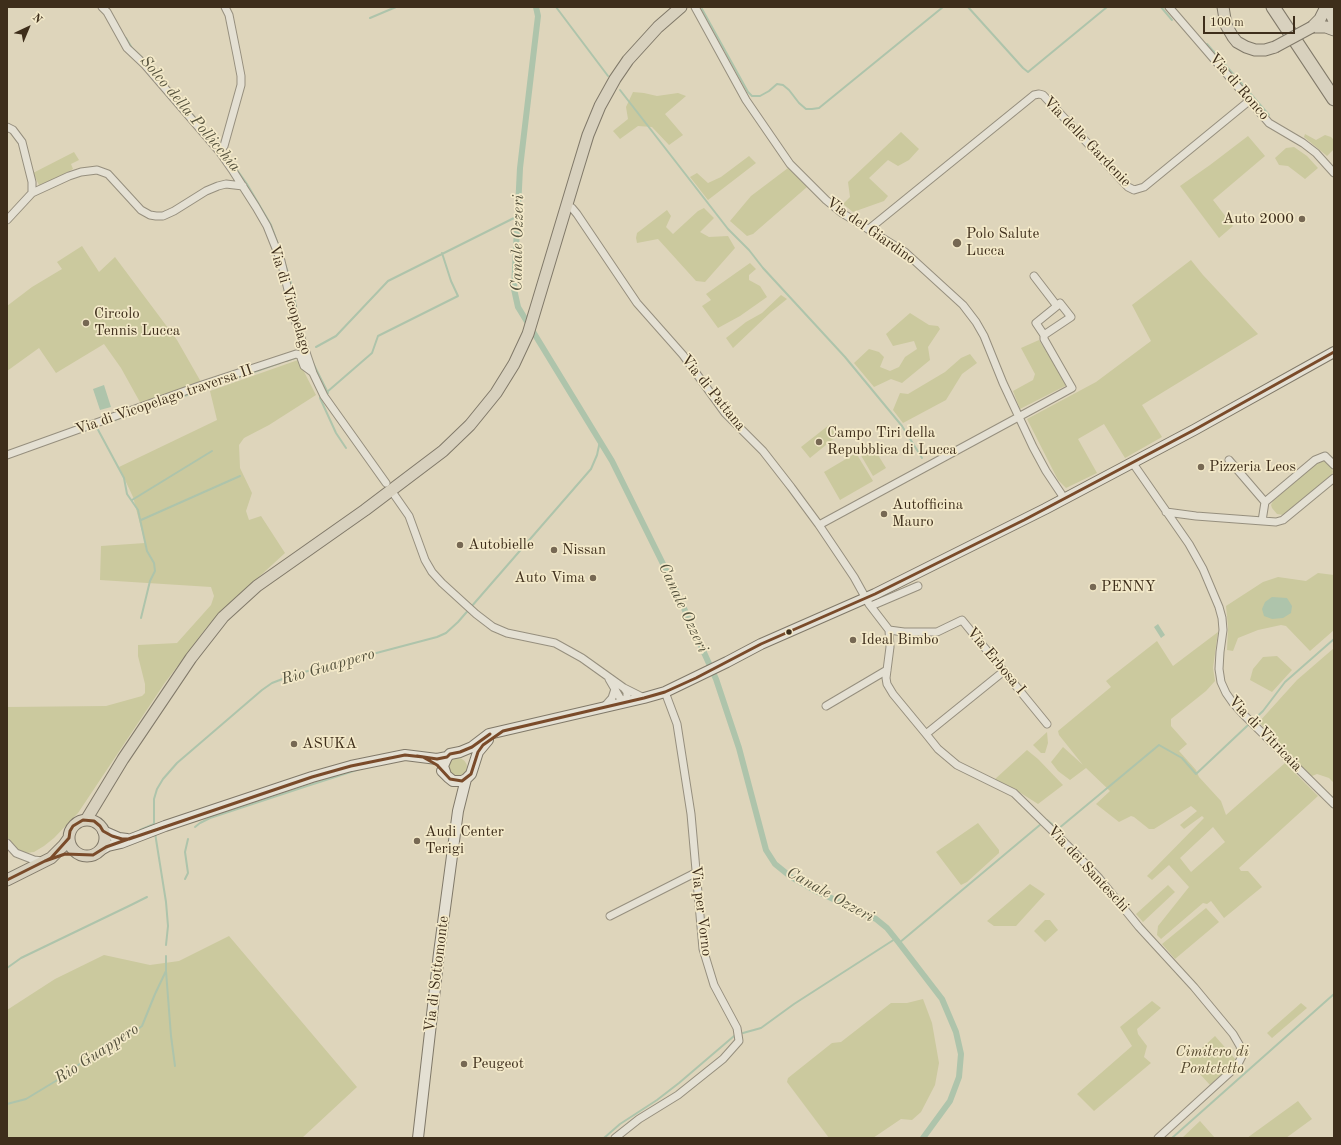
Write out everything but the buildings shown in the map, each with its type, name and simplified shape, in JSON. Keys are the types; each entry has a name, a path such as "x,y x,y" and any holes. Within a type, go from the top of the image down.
{"highway":[{"path":"1268,7 1288,28"},
{"path":"1273,7 1334,99"},
{"path":"1283,7 1334,83"}],"main road":[{"path":"86,820 126,753 190,658 224,617 257,586 365,510 430,461 453,442 470,425 496,393 507,377 528,334 588,135 600,106 615,79 632,55 658,27 681,7"},
{"path":"1223,7 1225,19 1235,40 1240,44 1255,50 1265,50 1275,47 1312,27 1320,19 1327,7"},
{"path":"1327,7 1334,21"},
{"path":"1312,27 1326,27 1334,30"},
{"path":"7,880 48,859 65,854 89,855 108,846 148,832 312,777 351,766 397,756 405,755 437,759 447,757 450,754 472,747 489,734 625,703 665,692 696,678 761,644 869,602 1194,430 1334,352"},
{"path":"458,811 466,779 471,774 478,752 482,745 503,731"},
{"path":"460,752 468,755 471,758 473,765"},
{"path":"423,757 437,765 448,777 458,781 466,779"},
{"path":"447,757 443,766 456,792 458,811"},
{"path":"99,851 104,844 104,836 98,810 102,794"},
{"name":"Via di Sottomonte","path":"418,1138 436,976 458,811"},
{"path":"48,859 64,845 72,826 78,822 86,820 94,821 102,829 122,839 129,839"},
{"path":"68,838 71,847 79,854"}],"street":[{"name":"Via di Vicopelago","path":"102,7 107,12 127,48 145,65 221,149 267,226 281,261 296,323 313,373 324,396 386,483"},
{"path":"221,149 239,94 241,76 229,15 226,7"},
{"name":"Via del Giardino","path":"695,7 746,100 790,164 826,200 842,213 905,252 963,305 976,322 984,336 1019,417 1046,471 1064,498"},
{"name":"Via di Ronco","path":"1170,7 1269,123 1304,143 1316,153 1334,173"},
{"name":"Via delle Gardenie","path":"869,229 1038,94 1043,95 1128,187 1134,190 1144,187 1249,101"},
{"path":"7,127 13,130 22,142 32,182 32,193"},
{"path":"7,220 32,193 81,172 97,170 108,174 141,210 150,215 156,216 163,216 174,211 206,191 218,186 226,184 243,186"},
{"name":"Via di Pattana","path":"572,208 637,303 683,355 725,413 762,451 819,525 869,602"},
{"path":"1034,276 1057,306"},
{"path":"819,525 1072,388 1044,340 1044,335 1036,322 1060,303 1071,317 1044,335"},
{"name":"Via di Vicopelago traversa II","path":"7,455 199,386 296,354 300,355 304,366 313,373"},
{"path":"1262,521 1265,502 1315,460 1325,456 1334,465"},
{"path":"1229,460 1265,502"},
{"name":"Via di Vitricaia","path":"1132,462 1189,544 1200,564 1219,607 1223,630 1219,668 1220,682 1233,703 1334,804"},
{"path":"1166,512 1196,516 1276,522 1283,520 1334,478"},
{"path":"393,493 409,516 425,560 432,572 476,614 493,627 507,633 555,643 582,658 624,688 644,698"},
{"path":"889,630 869,602 918,586"},
{"name":"Via Erbosa I","path":"889,630 904,632 937,632 962,620 1048,724"},
{"name":"Via dei Santeschi","path":"889,630 890,647 887,684 893,694 926,734 938,748 957,765 1014,793 1043,821 1099,878 1139,927 1194,987 1233,1034 1240,1046 1242,1056 1237,1066 1158,1138"},
{"path":"826,706 887,670"},
{"path":"926,734 1004,671"},
{"path":"608,677 620,698 625,703 627,692 624,688"},
{"path":"604,707 612,698 615,689"},
{"name":"Via per Vorno","path":"615,1138 639,1119 678,1095 723,1059 739,1041 737,1028 714,985 703,949 695,873 691,814 677,724 665,692"},
{"path":"7,843 16,853 34,860 48,859"},
{"path":"610,916 695,873"}],"green space":[{"path":"633,92 657,96 678,93 686,96 665,114 683,135 669,145 652,127 638,126 620,139 613,131 628,119 626,107"},
{"path":"901,132 919,149 909,160 898,166 888,160 869,178 888,196 884,201 853,212 843,204 850,197 848,182"},
{"path":"1305,134 1316,140 1325,135 1331,137 1334,140 1334,149 1327,156 1304,137"},
{"path":"1248,136 1265,156 1213,200 1233,226 1219,238 1180,186"},
{"path":"1294,147 1307,156 1318,168 1305,179 1288,166 1279,165 1275,158 1286,148"},
{"path":"74,152 79,160 71,164 73,169 40,187 33,173"},
{"path":"749,156 756,163 708,200 690,177 697,173 708,183 721,177"},
{"path":"788,168 807,187 753,234 747,236 730,221 751,196"},
{"path":"704,208 714,218 700,232 709,237 728,236 735,248 705,282 696,281 658,239 637,243 637,233 667,210 671,216 666,227 673,234 698,211"},
{"name":"Circolo Tennis Lucca","path":"82,246 99,272 115,257 177,340 201,382 141,404 121,368 104,344 56,373 39,348 7,371 7,306 32,287 62,269 57,262"},
{"path":"1191,260 1258,334 1142,405 1162,437 1125,458 1104,424 1078,439 1097,473 1066,488 1058,480 1027,419 1096,382 1151,341 1132,305"},
{"path":"750,263 756,269 749,275 749,280 760,286 767,297 740,316 718,328 702,306 711,300 706,294"},
{"path":"781,295 787,299 733,348 726,338 746,322 762,313"},
{"path":"910,313 929,325 938,326 940,329 928,347 930,360 902,383 891,379 874,387 854,363 869,349 879,352 884,357 880,367 890,371 899,367 905,357 917,349 914,341 893,346 886,334"},
{"path":"1039,340 1066,381 1065,386 1020,409 1013,391 1033,380 1035,374 1021,348"},
{"path":"970,354 977,363 962,374 946,400 903,423 893,410 900,393 908,394 945,372 961,358"},
{"path":"298,360 316,395 269,425 244,438 239,445 240,468 252,493 246,511 249,520 261,516 285,553 224,609 206,628 164,684 78,813 54,838 44,846 34,852 26,853 18,850 11,844 7,836 7,707 106,706 142,696 145,693 145,684 138,656 138,645 177,643 211,605 214,596 211,587 100,580 101,546 145,543 133,497 119,467 217,420 210,391"},
{"name":"Campo Tiri della Repubblica di Lucca","path":"829,425 837,436 810,458 801,447"},
{"path":"872,445 886,468 873,476 859,452"},
{"path":"856,453 873,481 840,500 824,472"},
{"path":"1323,461 1328,463 1332,468 1333,472 1331,476 1283,515 1277,514 1271,505 1273,501 1317,463"},
{"path":"1318,573 1334,575 1334,630 1310,651 1286,626 1281,625 1258,630 1238,638 1233,651 1227,650 1228,627 1226,606 1263,582 1278,577 1306,581"},
{"path":"1218,632 1213,668 1215,681 1206,691 1171,719 1171,726 1187,744 1179,751 1196,770 1199,777 1221,801 1226,815 1285,763 1318,796 1239,868 1241,871 1248,871 1262,887 1224,918 1211,901 1207,904 1203,903 1161,939 1157,935 1158,926 1189,887 1169,865 1152,880 1147,876 1204,818 1202,816 1184,829 1180,825 1197,811 1191,806 1154,829 1149,829 1131,816 1119,822 1096,804 1110,791 1086,768 1070,780 1058,771 1051,762 1063,747 1083,765 1059,735 1058,731 1111,687 1106,681 1157,641 1173,666","holes":["1213,827 1225,842 1191,872 1180,858"]},
{"path":"1334,648 1334,783 1329,778 1317,774 1312,776 1308,775 1259,722 1297,680"},
{"path":"1277,656 1292,670 1272,692 1250,680 1253,669 1263,657"},
{"path":"1047,732 1048,743 1045,753 1041,753 1033,745"},
{"path":"1027,750 1038,759 1063,785 1038,804 1016,790 994,780"},
{"path":"454,758 462,758 467,763 465,774 462,776 454,776 449,771 449,763"},
{"path":"978,823 999,850 999,853 967,882 961,885 936,852"},
{"path":"1030,884 1045,894 1016,926 994,926 987,921"},
{"path":"1168,885 1175,892 1143,922 1136,914"},
{"path":"1206,908 1219,922 1175,959 1162,944"},
{"path":"1045,920 1050,920 1058,930 1045,942 1034,931"},
{"path":"229,936 357,1087 302,1138 7,1138 7,1010 55,979 104,955 150,965 179,961"},
{"path":"923,999 932,1023 939,1063 935,1085 921,1112 912,1120 901,1119 873,1138 829,1138 787,1082 788,1078 832,1043 841,1042 891,1003 907,1003"},
{"path":"1152,1001 1161,1008 1137,1029 1138,1034 1147,1046 1144,1057 1151,1063 1094,1111 1077,1094 1132,1046 1120,1027"},
{"path":"1301,1003 1307,1008 1272,1038 1267,1033"},
{"name":"Cimitero di Pontetetto","path":"1215,1036 1237,1061 1210,1085 1188,1061"},
{"path":"1298,1101 1312,1119 1286,1138 1247,1138"},
{"path":"1200,1121 1215,1138 1182,1138"}],"shaded area":[{"path":"104,385 111,407 100,410 93,389"},
{"path":"1272,597 1287,598 1292,606 1291,613 1283,618 1272,619 1264,616 1262,609 1265,602"},
{"path":"1158,624 1165,635 1161,638 1154,627"}],"waterway":[{"path":"370,18 396,7"},
{"name":"Canale Ozzeri","path":"536,7 538,16 520,168 514,289 518,307 612,461 672,582 716,679 739,748 766,850 775,864 791,877 814,890 876,919 887,928 942,999 956,1032 961,1054 959,1077 950,1101 923,1138"},
{"path":"556,7 608,76"},
{"path":"702,9 748,92 752,96 760,96 777,84 783,85 806,109 812,109 819,108 943,7"},
{"path":"968,7 1028,72 1107,7"},
{"path":"1161,7 1172,20"},
{"name":"Solco della Pollicchia","path":"126,38 132,48 151,66 164,82"},
{"path":"1207,44 1269,115"},
{"path":"620,90 728,229 749,250 763,268 845,357 902,426 922,458"},
{"name":"Solco della Pollicchia","path":"177,97 212,138"},
{"name":"Solco della Pollicchia","path":"223,150 247,184 271,225 289,275 301,329"},
{"path":"316,347 336,336 388,281 518,216"},
{"path":"327,392 372,353 378,336 458,296 451,281 442,253"},
{"path":"286,361 298,357"},
{"path":"103,424 280,363"},
{"name":"Solco della Pollicchia","path":"313,363 328,393"},
{"name":"Solco della Pollicchia","path":"320,398 336,433 346,448"},
{"path":"96,426 124,478 127,494 138,510 147,551 154,563 155,571 150,581 141,618"},
{"name":"Rio Guappero","path":"154,827 154,799 157,789 163,779 177,763 272,683 293,675 437,637 446,633 458,622 591,469 597,455 600,441"},
{"path":"132,500 212,451"},
{"path":"141,520 240,476"},
{"path":"1047,820 1058,829 1159,745 1182,758 1196,774 1263,711 1285,682 1334,639"},
{"path":"195,827 210,818 363,768"},
{"path":"140,830 154,824"},
{"path":"899,943 1041,824"},
{"name":"Rio Guappero","path":"155,833 166,902 168,926 166,945"},
{"path":"185,879 188,873 185,852 188,839"},
{"path":"7,968 21,958 147,897"},
{"path":"743,1033 761,1028 794,1004 895,939"},
{"name":"Rio Guappero","path":"7,1104 26,1099 64,1076 107,1043 134,1032 142,1026 166,971 166,956"},
{"path":"166,971 175,1066"},
{"path":"1172,1138 1334,994"},
{"path":"604,1138 620,1124 657,1100 679,1083 734,1036"}],"transit line":[{"path":"7,880 51,858 69,838 70,831 73,826 83,820 94,821 103,831 112,836 122,839 129,839 312,777 351,766 405,755 423,757 437,765 450,779 462,781 471,774 478,752 483,745 503,731 644,698 665,692 696,678 761,644 875,594 1024,520 1194,430 1334,352"},
{"path":"417,756 437,759 447,757 450,754 472,747 490,734"},
{"path":"45,861 65,854 93,855 106,847 134,837"}],"place":[{"name":"Auto 2000","path":"1302,219"},
{"name":"Polo Salute Lucca","path":"957,243"},
{"name":"Circolo Tennis Lucca","path":"86,323"},
{"name":"Campo Tiri della Repubblica di Lucca","path":"819,442"},
{"name":"Pizzeria Leos","path":"1201,467"},
{"name":"Autofficina Mauro","path":"884,514"},
{"name":"Autobielle","path":"460,545"},
{"name":"Nissan","path":"554,550"},
{"name":"Auto Vima","path":"593,578"},
{"name":"PENNY","path":"1093,587"},
{"name":"Ideal Bimbo","path":"853,640"},
{"name":"ASUKA","path":"294,744"},
{"name":"Audi Center Terigi","path":"417,841"},
{"name":"Peugeot","path":"464,1064"}]}
